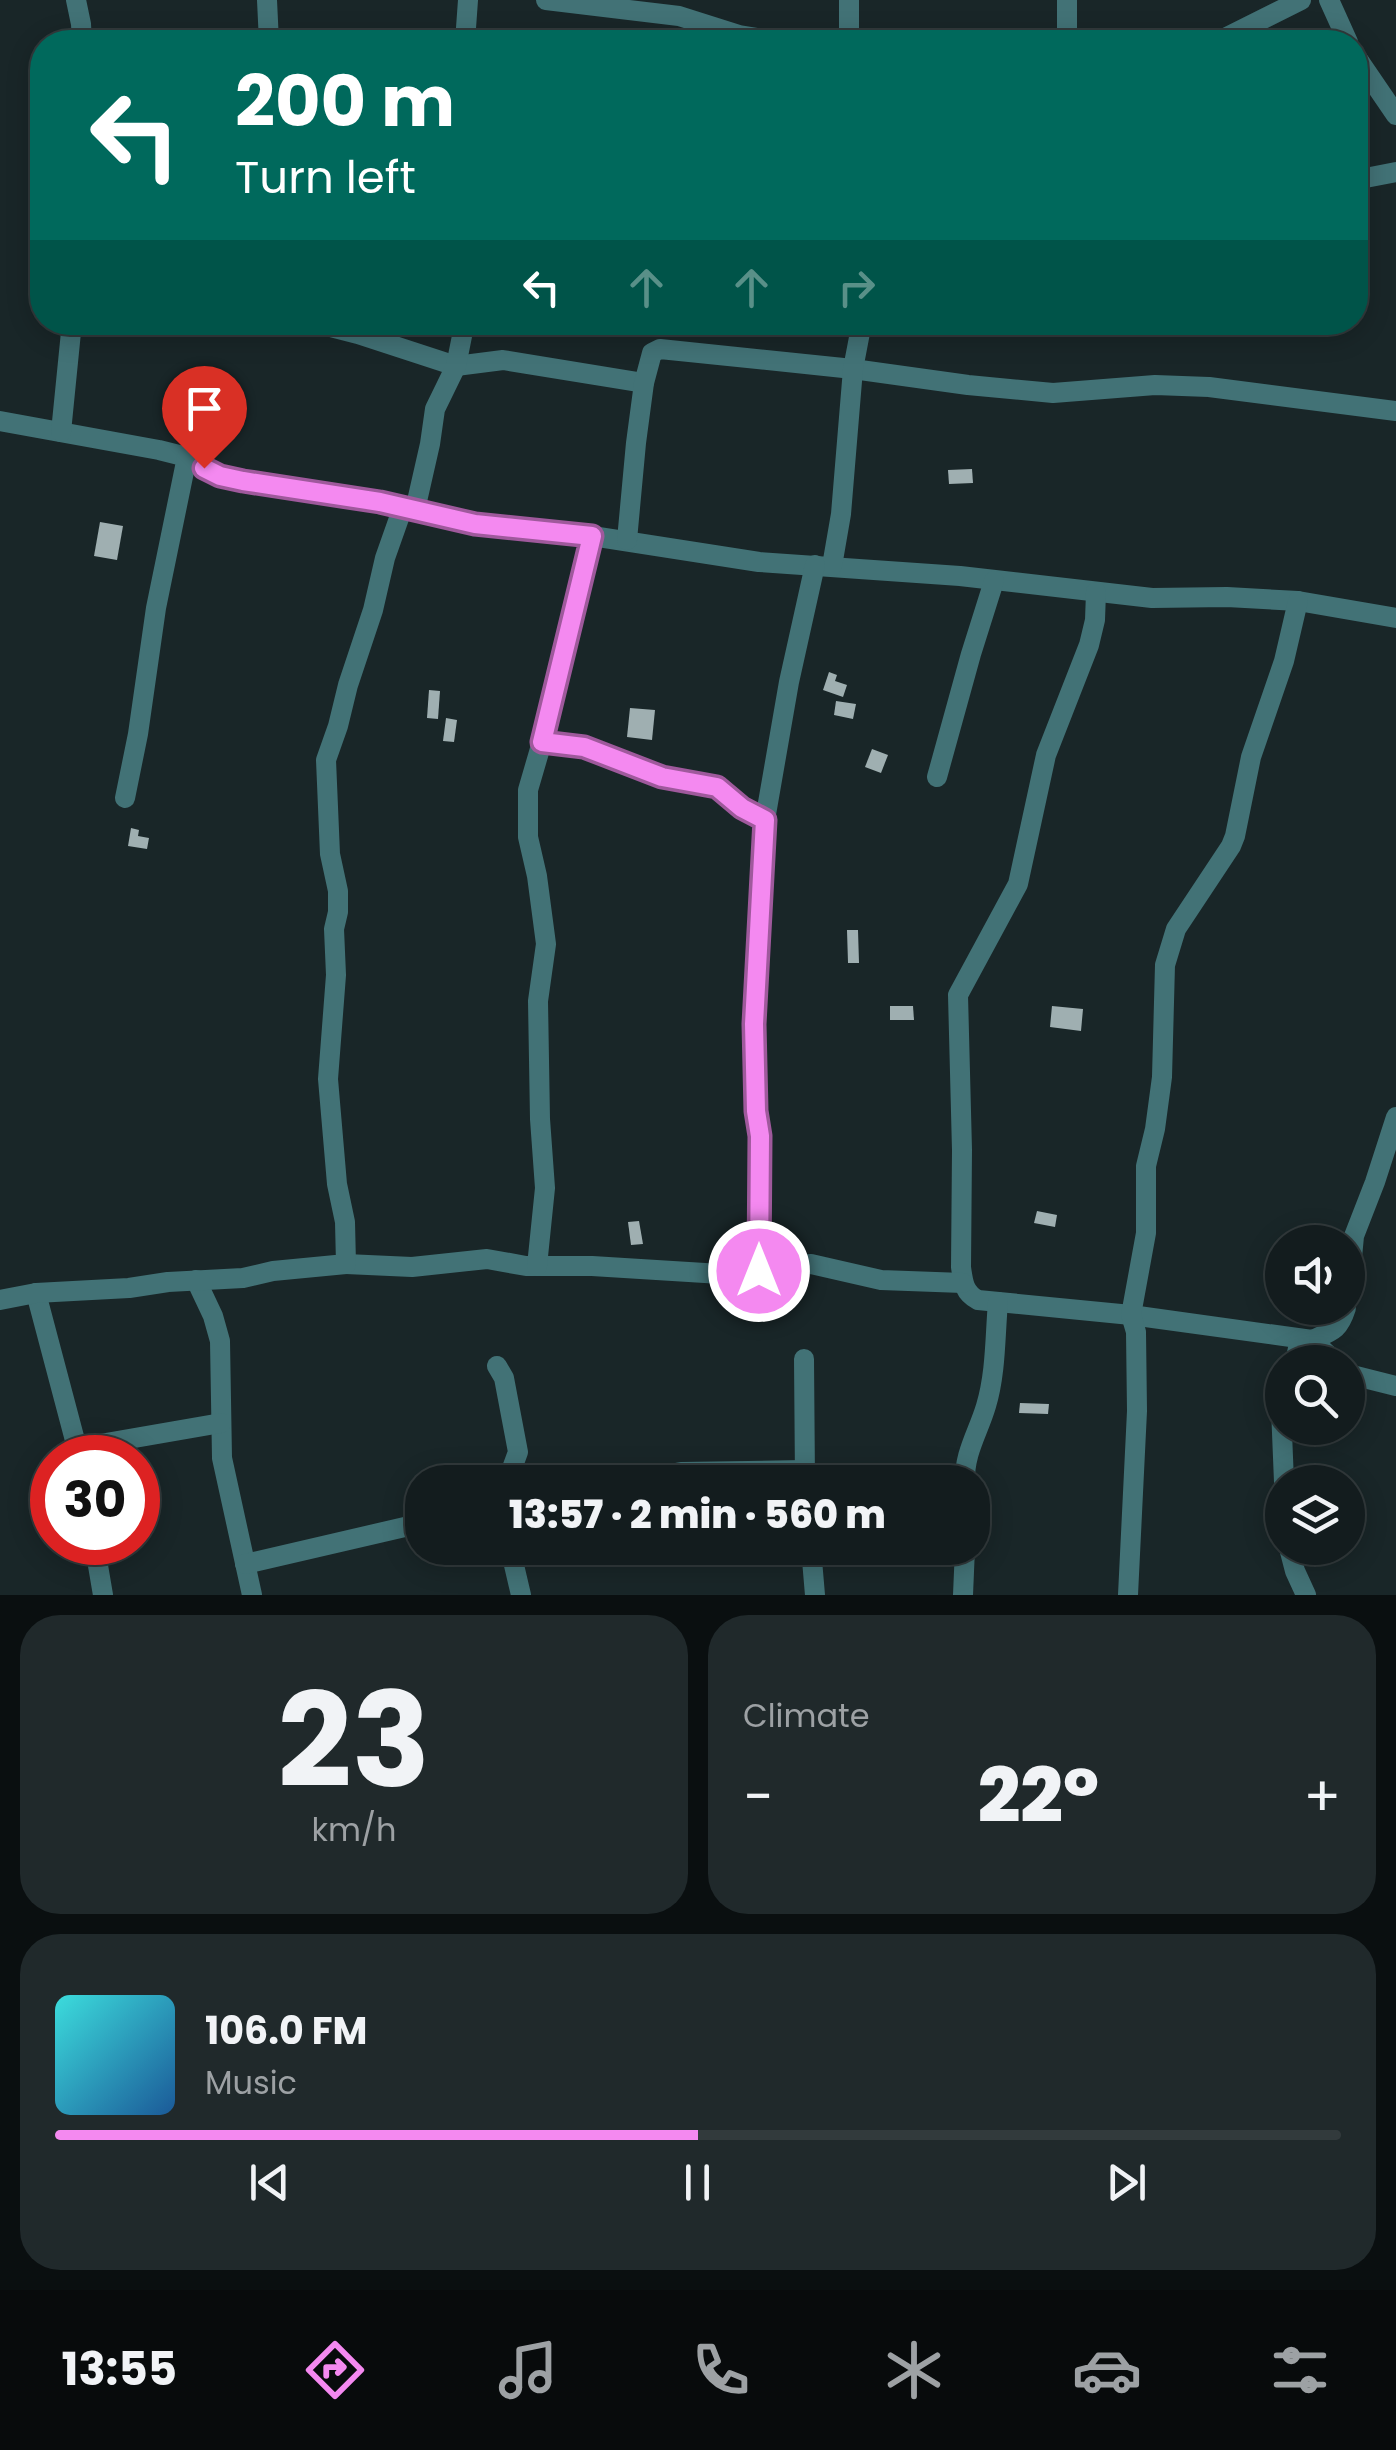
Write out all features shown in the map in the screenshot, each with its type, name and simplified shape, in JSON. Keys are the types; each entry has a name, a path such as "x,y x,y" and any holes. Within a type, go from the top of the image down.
{"street":[{"path":"76,0 81,30"},
{"path":"267,0 268,30"},
{"path":"466,30 468,0"},
{"path":"546,0 679,8 723,30"},
{"path":"849,0 849,30"},
{"path":"1067,0 1067,30"},
{"path":"1241,30 1302,0"},
{"path":"1328,0 1342,30"},
{"path":"1368,74 1396,115"},
{"path":"1368,177 1396,172"},
{"path":"61,432 71,335"},
{"path":"361,335 456,366 504,360 644,383"},
{"path":"346,1264 345,1222 336,1184 328,1079 338,891 330,854 326,760 373,610 385,558 409,508 430,444 434,409 456,366 460,335"},
{"path":"759,1271 760,1136 754,1024 765,820 789,682 841,514 852,369 859,335"},
{"path":"628,540 644,383 652,352 660,349 852,369 968,386 1053,393 1155,385 1210,387 1396,411"},
{"path":"0,421 188,457 232,479 409,508 475,524 628,540 716,556 1152,598 1298,601 1396,618"},
{"path":"125,798 156,608 188,457"},
{"path":"537,1266 545,1188 538,1001 546,944 528,837 528,790 592,536"},
{"path":"936,778 994,581"},
{"path":"1096,592 1095,620 1046,755 1018,884 958,995 963,1283 970,1296 978,1300 1131,1315 1306,1339 1333,1332 1339,1325"},
{"path":"1128,1595 1137,1411 1136,1332 1131,1315 1146,1233 1146,1166 1162,1078 1165,965 1176,929 1231,846 1247,770 1284,660 1298,601"},
{"path":"542,742 584,747 662,777 717,787 742,808 765,820"},
{"path":"1358,1225 1396,1116"},
{"path":"0,1300 36,1293 243,1278 346,1264 412,1268 487,1259 537,1266 722,1274 811,1264 881,1280 963,1283"},
{"path":"196,1280 220,1341 222,1458 252,1595"},
{"path":"36,1293 73,1435"},
{"path":"966,1465 972,1438 986,1407 998,1302"},
{"path":"1303,1345 1306,1339"},
{"path":"1306,1339 1314,1345"},
{"path":"804,1358 804,1465"},
{"path":"497,1366 504,1378 518,1452 513,1465"},
{"path":"1365,1378 1396,1386"},
{"path":"160,1436 221,1424"},
{"path":"245,1564 405,1527"},
{"path":"98,1565 103,1595"},
{"path":"514,1565 522,1595"},
{"path":"812,1565 815,1595"},
{"path":"963,1595 964,1565"},
{"path":"1293,1565 1306,1595"}],"building":[{"path":"972,469 973,483 949,484 948,470"},
{"path":"100,522 123,526 117,560 94,556"},
{"path":"829,672 837,675 835,681 847,685 843,697 823,690"},
{"path":"429,690 440,691 438,719 427,718"},
{"path":"836,701 856,704 853,719 834,715"},
{"path":"630,708 655,710 652,740 627,737"},
{"path":"446,718 457,720 454,742 443,741"},
{"path":"872,749 888,755 881,773 865,767"},
{"path":"131,828 139,830 138,836 149,838 147,849 128,846"},
{"path":"847,930 858,930 859,963 848,963"},
{"path":"890,1006 913,1006 914,1020 890,1020"},
{"path":"1052,1006 1083,1009 1081,1031 1050,1027"},
{"path":"1037,1211 1057,1215 1055,1227 1034,1223"},
{"path":"639,1221 643,1244 631,1245 628,1222"},
{"path":"1020,1403 1049,1404 1048,1414 1019,1413"}],"route":[{"path":"204,468 243,481 380,502 475,524 592,536 542,742 584,747 662,777 717,787 742,808 765,820 754,1024 760,1136 759,1271"}]}
